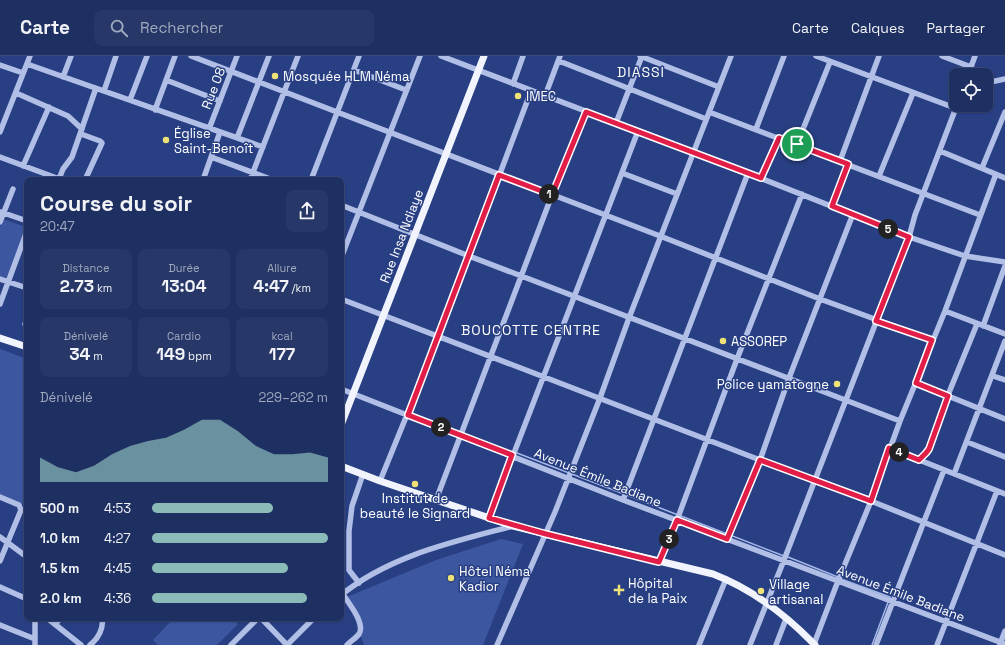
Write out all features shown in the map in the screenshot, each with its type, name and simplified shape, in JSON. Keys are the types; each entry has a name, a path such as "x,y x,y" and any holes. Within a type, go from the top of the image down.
{"main road":[{"name":"Rue Insa Ndiaye","path":"344,418 484,56"},
{"path":"0,338 24,346"},
{"path":"344,467 380,481 513,526 659,562 698,569 726,579 744,588 766,603 814,645"}],"street":[{"path":"0,132 30,56"},
{"path":"63,77 71,56"},
{"path":"104,91 116,56"},
{"path":"130,100 147,56"},
{"path":"155,110 175,56"},
{"path":"191,56 446,153 499,175 660,236 876,321 932,340"},
{"name":"Rue 08","path":"209,129 237,56"},
{"path":"237,138 269,56"},
{"path":"251,177 298,56"},
{"path":"312,177 359,56"},
{"path":"344,250 420,56"},
{"path":"441,56 761,178 909,237 965,256 1005,262"},
{"path":"513,84 523,56"},
{"path":"616,123 641,56 719,87"},
{"path":"497,645 546,534 569,477 660,236 731,56"},
{"path":"756,129 784,56"},
{"path":"816,56 913,93 949,104"},
{"path":"840,161 879,56"},
{"path":"942,56 971,67 975,56"},
{"path":"545,96 559,59 706,119"},
{"path":"797,144 830,62"},
{"path":"27,64 263,147"},
{"path":"0,65 23,73"},
{"path":"354,70 406,90"},
{"path":"993,82 1005,79"},
{"path":"166,80 220,101"},
{"path":"61,177 63,169 72,156 82,131 96,88"},
{"path":"380,481 439,336 531,91"},
{"path":"16,93 68,116 82,131 102,143 86,177"},
{"path":"879,176 913,93"},
{"path":"23,166 49,107"},
{"path":"436,500 552,195 586,112"},
{"path":"709,112 797,144 980,215"},
{"path":"750,645 909,237 915,215 954,112"},
{"path":"982,168 1005,112"},
{"path":"489,518 638,131"},
{"path":"204,177 220,132"},
{"path":"761,178 779,138"},
{"path":"940,151 1005,178"},
{"path":"0,157 47,177"},
{"path":"211,157 266,177"},
{"path":"832,206 848,164"},
{"path":"622,173 677,194"},
{"path":"623,500 748,173"},
{"path":"814,645 838,581 871,501 889,448 932,340 945,312 996,174"},
{"path":"0,222 2,213 13,189"},
{"path":"659,562 677,520 737,359 802,194"},
{"path":"344,206 629,318 900,421"},
{"path":"2,213 24,220"},
{"path":"727,539 760,460 789,378 853,214"},
{"path":"0,304 24,239"},
{"path":"919,460 929,449 948,396 1005,266"},
{"path":"0,278 24,287"},
{"path":"344,300 815,481 871,501 1005,555"},
{"path":"945,312 1005,334"},
{"path":"954,474 993,376 1005,341"},
{"path":"993,376 1005,380"},
{"path":"916,383 1005,419"},
{"name":"Avenue Émile Badiane","path":"344,390 569,477 623,500 1002,644"},
{"path":"967,442 1005,456"},
{"path":"889,448 1005,494"},
{"path":"876,645 944,470"},
{"path":"359,583 349,570 349,531 352,506 363,474"},
{"path":"937,645 997,491"},
{"path":"0,497 15,503 21,509 0,561"},
{"path":"344,593 387,566 429,549 513,526"},
{"path":"0,537 24,555"},
{"path":"699,645 726,579"},
{"path":"0,588 24,598"},
{"path":"344,597 358,617 361,629 359,634 347,645"},
{"path":"776,645 786,619"},
{"path":"0,625 35,642 35,621"},
{"path":"51,621 81,645"},
{"path":"55,624 58,621"},
{"path":"90,645 97,638 102,629 102,621"},
{"path":"231,645 255,621"},
{"path":"264,621 287,645 311,621"},
{"path":"1002,644 1005,631"}],"shaded area":[{"path":"3,219 24,226 24,232 6,280 0,278 0,227"},
{"path":"0,349 24,358 24,504 0,495"},
{"name":"Hôtel Néma Kadior","path":"501,539 523,544 483,645 364,645 347,597 436,560"},
{"path":"171,621 235,621 238,624 217,645 158,645 153,640"}],"waterway":[{"path":"517,453 624,494"},
{"path":"627,495 678,515"},
{"path":"681,516 784,556"},
{"path":"788,557 838,577"},
{"path":"841,579 890,597 872,645"}],"place":[{"name":"Mosquée HLM Néma","path":"275,76"},
{"name":"IMEC","path":"518,96"},
{"name":"Église Saint-Benoît","path":"166,140"},
{"name":"ASSOREP","path":"723,341"},
{"name":"Police yamatogne","path":"837,384"},
{"name":"Institut de beauté le Signard","path":"415,484"},
{"name":"Hôtel Néma Kadior","path":"451,578"},
{"name":"Hôpital de la Paix","path":"619,590"},
{"name":"Village artisanal","path":"761,591"}],"district":[{"name":"DIASSI","path":"641,72"},
{"name":"BOUCOTTE CENTRE","path":"531,330"}],"route":[{"path":"586,112 761,178 779,138 797,144 848,164 832,206 909,237 876,321 932,340 916,383 948,396 929,449 926,453 919,460 889,448 871,501 760,460 727,539 677,520 659,562 513,526 489,518 512,455 408,415 499,175 552,195 586,112"}]}
